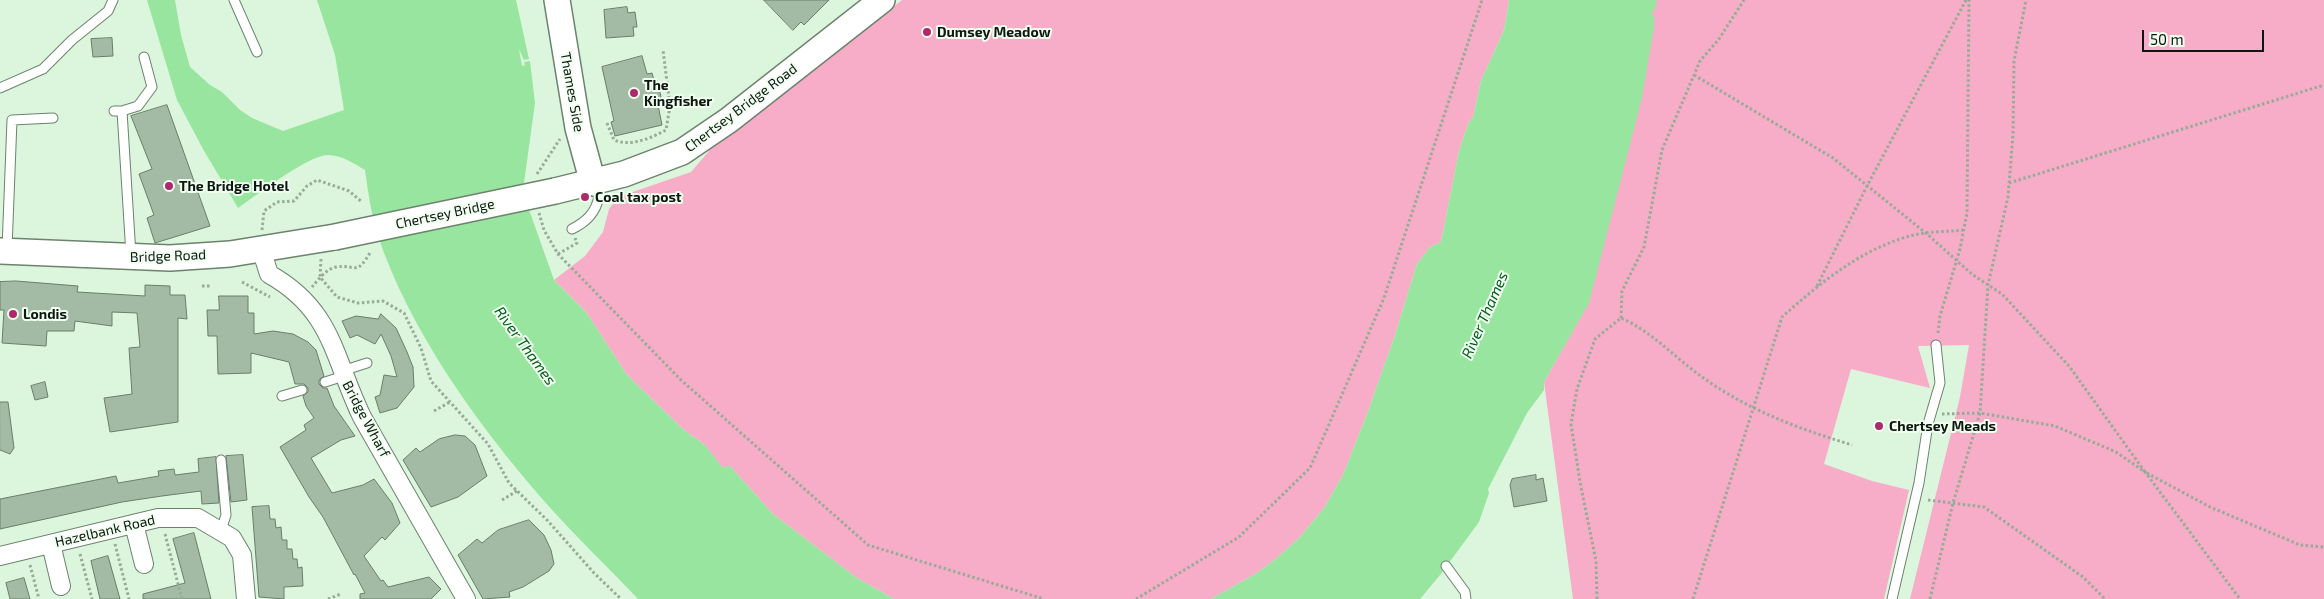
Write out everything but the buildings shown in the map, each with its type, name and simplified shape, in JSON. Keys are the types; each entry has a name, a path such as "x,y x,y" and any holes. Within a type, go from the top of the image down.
{"main road":[{"name":"Thames Side","path":"557,0 569,133 593,183"},
{"name":"Chertsey Bridge Road","path":"546,200 654,164 696,143 729,120 882,0"},
{"path":"569,133 612,169 624,174"},
{"name":"Chertsey Bridge","path":"335,237 546,200"},
{"name":"Bridge Road","path":"4,251 131,258 170,258 230,254 261,243 335,237"}],"street":[{"name":"Bridge Wharf","path":"261,243 269,274 288,285 320,318 331,340 343,374 362,417 466,599"},
{"name":"Hazelbank Road","path":"0,556 158,518 198,518 232,538 242,555 246,599"},
{"path":"134,524 144,564"},
{"path":"51,544 62,586"}],"lane":[{"path":"0,88 43,69 72,40 108,11 113,0"},
{"path":"234,0 257,52"},
{"path":"131,258 118,111 138,106 152,87 144,57"},
{"path":"4,251 12,120 53,118"},
{"path":"572,229 588,219 598,204 599,196 593,183"},
{"path":"1892,599 1916,496 1932,411 1940,383 1936,345"},
{"path":"326,382 367,363"},
{"path":"282,396 302,390"},
{"path":"221,460 226,515 221,530"},
{"path":"1446,566 1465,592 1466,599"}],"path":[{"path":"1136,599 1239,537 1310,468 1384,298 1482,0"},
{"path":"1622,318 1622,291 1644,247 1662,150 1700,61 1719,39 1744,0"},
{"path":"1817,286 1867,186 1968,0"},
{"path":"1936,345 1940,316 1956,262 1967,213 1968,0"},
{"path":"1930,599 1953,503 1980,413 1988,285 2009,183 2013,134 2014,61 2026,0"},
{"path":"607,123 614,140 620,142 634,140 666,130 670,106 663,50"},
{"path":"1694,75 1833,158 1927,234 1956,262 2002,294 2069,366 2240,599"},
{"path":"2009,183 2324,85"},
{"path":"532,182 569,133"},
{"path":"261,243 264,212 278,202 294,200 306,186 317,180 349,191 362,202"},
{"path":"546,200 544,230 558,254 681,380 868,545 1044,599"},
{"path":"558,254 577,243 572,229"},
{"path":"1693,599 1782,317 1817,286 1863,255 1911,235 1964,230"},
{"path":"311,288 320,277 335,267 354,269 364,263 371,251"},
{"path":"321,258 320,277 337,296 358,303 383,301 404,313 421,348 431,381 488,444 509,483 548,521 594,574 622,599"},
{"path":"242,282 275,299"},
{"path":"202,286 210,286"},
{"path":"1622,318 1636,325 1703,378 1752,408 1815,434 1852,445"},
{"path":"1597,599 1596,561 1580,482 1571,424 1577,389 1595,339 1622,318"},
{"path":"434,411 450,402"},
{"path":"1932,411 1936,414 1980,413 2055,426 2116,452 2145,472 2210,507 2300,545 2324,547"},
{"path":"502,500 517,491"},
{"path":"1916,496 1914,498 1984,507 2083,577 2105,599"},
{"path":"164,529 182,599"},
{"path":"114,538 129,599"},
{"path":"78,546 92,599"},
{"path":"28,557 39,599"},
{"path":"328,599 341,594"}],"shaded area":[{"path":"902,0 1509,0 1504,30 1481,81 1473,118 1469,122 1459,151 1441,242 1430,247 1417,264 1369,409 1343,475 1324,508 1299,538 1257,573 1211,599 894,599 857,578 773,514 730,466 722,468 705,445 684,430 627,375 586,312 554,280 585,256 603,232 609,209 618,197 691,172 715,144"},
{"path":"1650,0 2324,0 2324,599 1910,599 1960,397 1969,345 1918,346 1930,388 1851,369 1824,464 1872,481 1909,490 1884,599 1573,599 1544,382 1589,302"}],"water":[{"name":"River Thames","path":"147,0 175,0 181,35 190,67 210,85 222,92 240,110 252,118 283,131 344,110 335,55 317,0 516,0 529,59 524,60 519,49 522,66 525,65 524,62 530,61 535,103 523,184 527,204 554,280 586,312 627,375 684,430 705,445 722,467 730,466 773,514 857,578 894,599 638,599 544,501 494,440 447,374 407,305 391,269 377,233 365,170 339,157 320,156 283,176 238,208 177,100"},
{"name":"River Thames","path":"1509,0 1657,0 1655,10 1651,12 1654,17 1654,27 1642,98 1589,303 1544,382 1544,390 1527,413 1488,489 1489,493 1479,522 1420,599 1211,599 1257,573 1299,538 1324,508 1343,475 1369,409 1417,264 1430,247 1441,242 1459,151 1469,122 1473,118 1481,81 1504,30"}],"place":[{"name":"Dumsey Meadow","path":"927,32"},
{"name":"The Kingfisher","path":"634,93"},
{"name":"The Bridge Hotel","path":"169,186"},
{"name":"Coal tax post","path":"585,197"},
{"name":"Londis","path":"13,314"},
{"name":"Chertsey Meads","path":"1879,426"}]}
